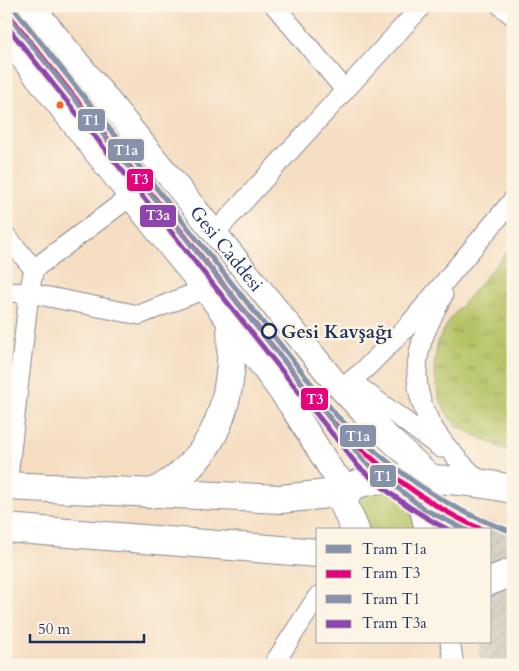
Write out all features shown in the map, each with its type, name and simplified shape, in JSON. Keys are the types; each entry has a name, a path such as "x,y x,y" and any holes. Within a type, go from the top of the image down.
{"highway":[{"path":"150,494 163,488 187,470 213,435 225,403 229,385 232,325"},
{"path":"405,480 424,509 429,528"},
{"path":"6,486 281,499 341,491 371,481 435,480 482,483 513,489"},
{"path":"341,491 344,504 354,528"},
{"path":"6,528 316,553"},
{"path":"492,565 513,568"},
{"path":"492,580 513,572"}],"main road":[{"name":"Gesi Caddesi","path":"32,6 214,234 346,386 380,430 435,480"},
{"path":"6,36 232,325 290,404 332,471 341,491"}],"street":[{"path":"276,6 345,90"},
{"path":"214,234 422,6"},
{"path":"501,6 513,16"},
{"path":"6,486 29,293 34,269 130,196"},
{"path":"482,483 454,458 346,386 401,334 513,200"},
{"path":"6,236 34,269"},
{"path":"454,458 426,418 420,397 417,363 425,330 458,265"},
{"path":"6,292 29,293 139,315 205,289"},
{"path":"273,665 316,599"},
{"path":"451,644 456,663"}],"shaded area":[{"path":"488,521 513,527 513,665 479,665 480,644 492,644 492,528 487,528"}],"green space":[{"path":"513,245 513,454 457,426 449,417 438,395 434,367 438,341 450,319"},
{"path":"397,486 421,528 367,528 358,511 357,495"}],"tram line":[{"name":"T1a","path":"12,6 337,416 397,469 440,499 487,523 513,532"},
{"name":"T3","path":"6,11 332,421 402,483 461,520 479,528"},
{"name":"T1","path":"6,13 364,461 424,509 462,528"},
{"name":"T3a","path":"6,25 358,466 401,501 445,528"}],"place":[{"name":"Gesi Kavşağı","path":"269,331"}]}
